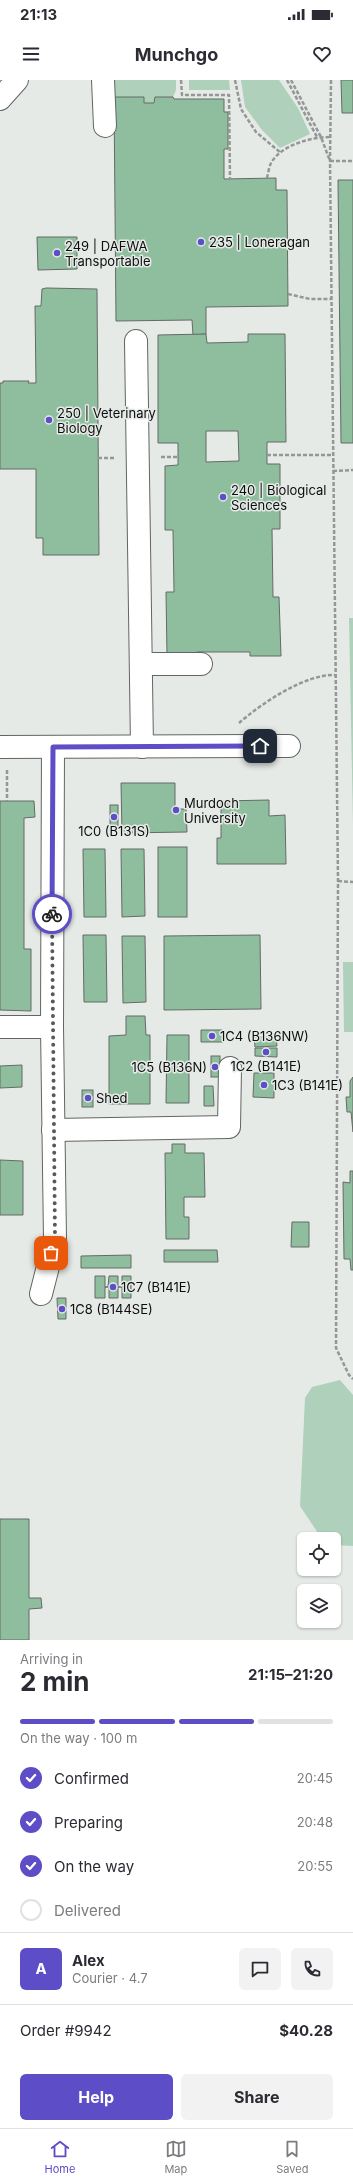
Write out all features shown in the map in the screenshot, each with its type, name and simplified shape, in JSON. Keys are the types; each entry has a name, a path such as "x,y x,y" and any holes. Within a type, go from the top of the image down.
{"street":[{"path":"0,99 17,80"},
{"path":"103,80 105,126"},
{"path":"136,341 142,747"},
{"path":"141,664 201,664"},
{"path":"0,748 290,746"},
{"path":"41,1294 55,1239 52,1027 53,747"},
{"path":"0,1027 52,1027"},
{"path":"53,1130 229,1127 230,1068"}],"path":[{"path":"181,80 182,95 229,95 230,179"},
{"path":"235,80 241,109 256,132 281,153"},
{"path":"287,80 319,137"},
{"path":"291,80 330,161"},
{"path":"331,80 331,299 338,881 336,1348 349,1375 353,1379"},
{"path":"267,178 271,163 291,146 319,137 330,137"},
{"path":"330,161 353,161"},
{"path":"288,294 310,299 331,299"},
{"path":"267,455 333,455"},
{"path":"333,471 353,470"},
{"path":"236,725 259,708 302,682 325,674 335,674"},
{"path":"338,881 353,882"}],"green space":[{"path":"114,80 176,80 176,90 173,97 155,97 154,103 144,103 144,97 114,97"},
{"path":"189,80 229,80 230,90 189,90"},
{"path":"241,80 279,80 298,108 310,134 280,148 262,130 245,107"},
{"path":"349,618 353,618 353,825"},
{"path":"343,962 353,962 353,1032 344,1032"},
{"path":"340,1380 353,1395 353,1546 341,1545 341,1532 317,1532 300,1506 305,1398 312,1387"}],"building":[{"path":"341,80 353,80 353,113 342,113"},
{"name":"235 | Loneragan","path":"114,97 144,97 144,103 154,103 155,97 173,97 174,99 224,99 224,112 228,112 228,149 224,149 224,179 276,178 276,190 287,190 288,306 206,307 206,334 193,335 192,320 116,321"},
{"path":"338,180 353,180 353,443 341,443"},
{"name":"249 | DAFWA Transportable","path":"37,237 77,237 77,269 38,270"},
{"name":"250 | Veterinary Biology","path":"42,289 97,289 99,555 43,555 43,538 36,538 36,469 0,469 0,383 3,383 3,381 29,381 28,383 36,383 35,306 41,306"},
{"name":"240 | Biological Sciences","path":"206,334 207,343 248,342 248,334 285,334 286,442 267,442 267,464 280,464 280,529 272,529 273,597 279,597 281,656 250,656 250,652 197,652 197,656 167,656 166,592 174,592 173,530 165,530 165,466 178,465 178,443 158,443 158,335","holes":["206,431 238,431 239,461 206,462"]},
{"path":"121,783 175,783 175,809 186,809 187,832 122,833"},
{"path":"269,800 269,816 285,815 286,864 217,864 217,838 221,838 221,801"},
{"path":"0,801 34,801 35,817 24,818 24,949 31,949 31,1011 0,1010"},
{"name":"1C0 (B131S)","path":"110,805 118,805 118,828 110,828"},
{"path":"158,847 187,847 187,917 158,917"},
{"path":"83,849 105,849 106,917 84,917"},
{"path":"121,849 144,849 145,916 122,917"},
{"path":"83,935 106,935 107,1002 84,1002"},
{"path":"260,935 261,1009 164,1010 164,936"},
{"path":"122,936 145,936 146,1002 123,1003"},
{"path":"126,1016 145,1016 146,1035 150,1035 150,1104 109,1104 109,1036 126,1035"},
{"name":"1C4 (B136NW)","path":"201,1030 222,1030 223,1042 201,1042"},
{"path":"167,1035 189,1035 189,1103 166,1103"},
{"path":"254,1037 276,1037 277,1046 255,1047"},
{"name":"1C2 (B141E)","path":"255,1048 277,1048 277,1057 255,1056"},
{"name":"1C5 (B136N)","path":"211,1056 220,1056 220,1077 211,1077"},
{"path":"22,1065 22,1087 0,1088 0,1066"},
{"name":"1C3 (B141E)","path":"254,1073 274,1073 274,1098 253,1097"},
{"path":"353,1077 353,1132 351,1112 347,1112 346,1097 350,1097 350,1081"},
{"path":"204,1086 213,1086 214,1106 204,1106"},
{"name":"Shed","path":"82,1090 93,1090 93,1107 82,1107"},
{"path":"172,1144 185,1144 185,1153 204,1153 205,1197 184,1197 184,1217 189,1217 189,1239 166,1239 165,1153 172,1153"},
{"path":"0,1160 23,1161 23,1215 0,1215"},
{"path":"350,1171 353,1171 353,1270 351,1270 350,1259 344,1259 343,1182 350,1183"},
{"path":"292,1222 309,1222 309,1247 291,1247"},
{"path":"164,1250 217,1250 218,1262 164,1262"},
{"path":"131,1255 131,1268 81,1268 81,1256"},
{"path":"95,1276 105,1276 105,1298 95,1298"},
{"path":"109,1276 118,1276 118,1298 109,1298"},
{"path":"122,1276 131,1276 131,1298 122,1298"},
{"name":"1C8 (B144SE)","path":"57,1298 66,1298 66,1319 58,1319"},
{"path":"0,1519 29,1519 29,1598 41,1598 42,1608 29,1609 29,1640 0,1640"}],"way so far":[{"path":"51,1253 55,1239 52,914"}],"place":[{"name":"235 | Loneragan","path":"201,242"},
{"name":"249 | DAFWA Transportable","path":"57,253"},
{"name":"250 | Veterinary Biology","path":"49,420"},
{"name":"240 | Biological Sciences","path":"223,497"},
{"name":"Murdoch University","path":"176,810"},
{"name":"1C0 (B131S)","path":"114,817"},
{"name":"1C4 (B136NW)","path":"212,1036"},
{"name":"1C2 (B141E)","path":"266,1052"},
{"name":"1C5 (B136N)","path":"215,1067"},
{"name":"1C3 (B141E)","path":"264,1085"},
{"name":"Shed","path":"88,1098"},
{"name":"1C7 (B141E)","path":"113,1287"},
{"name":"1C8 (B144SE)","path":"62,1309"}],"route":[{"path":"52,914 53,747 260,746"}]}
